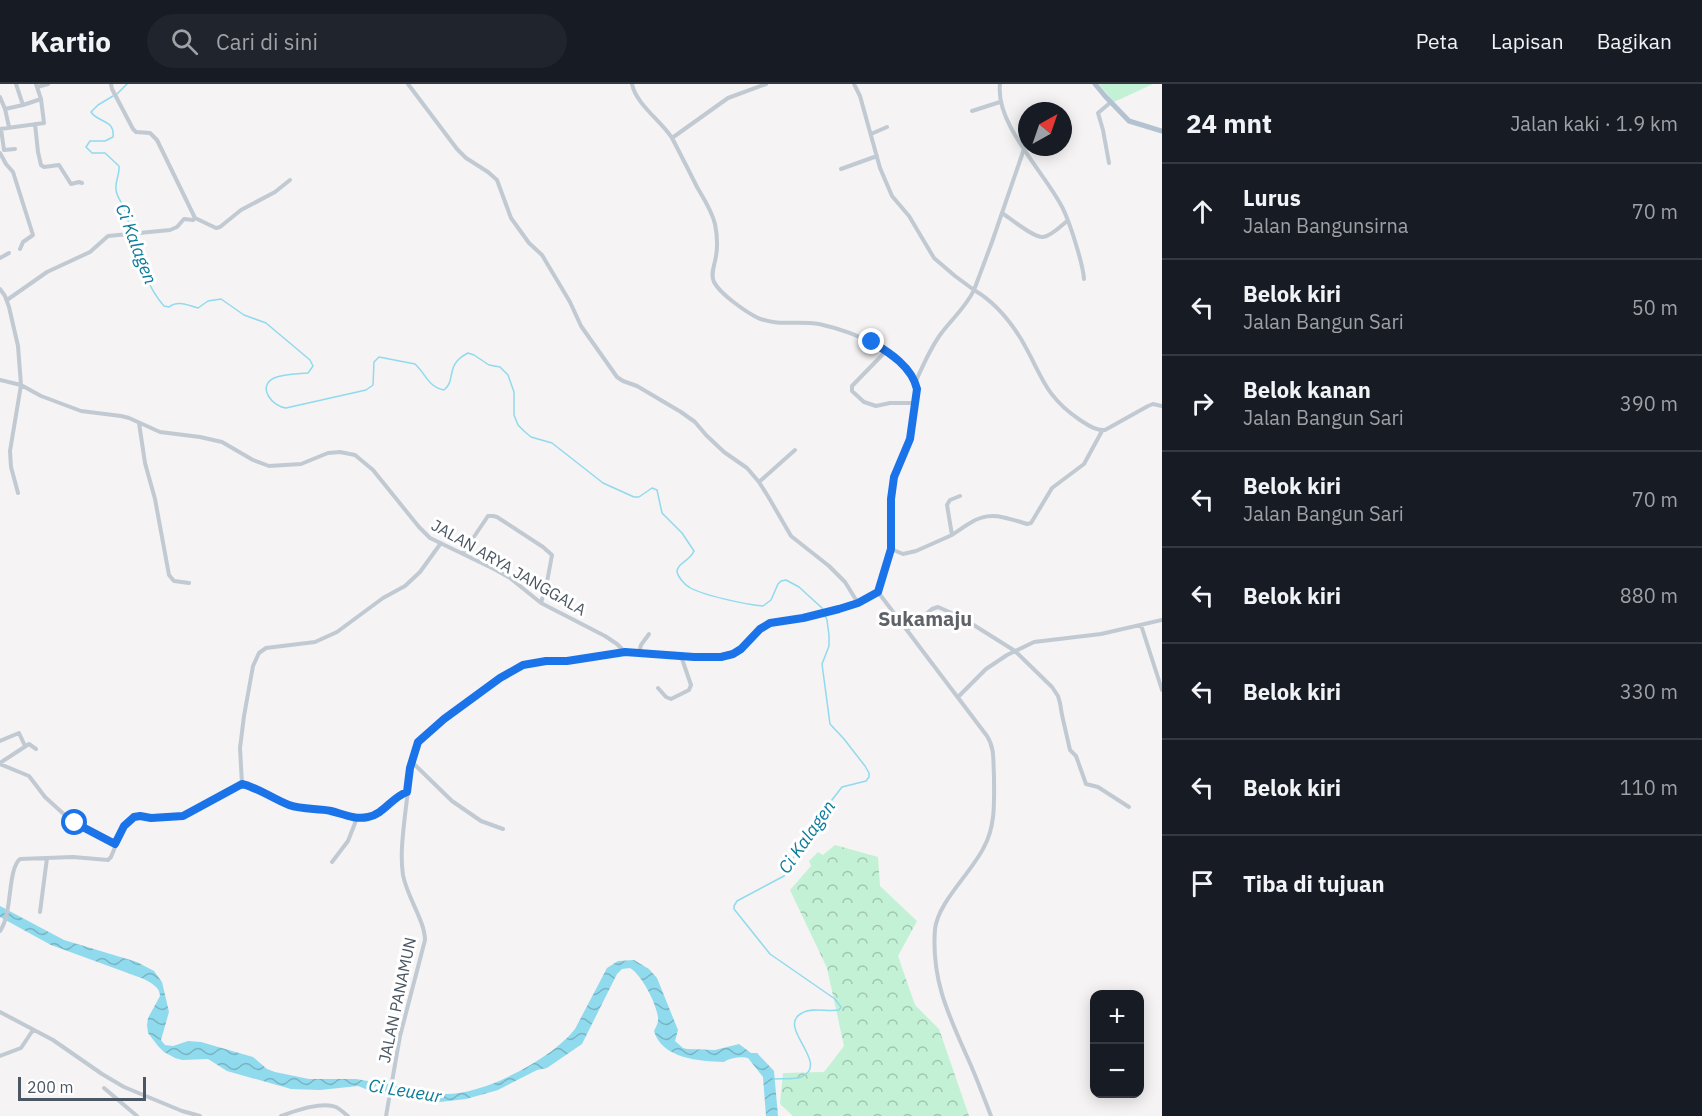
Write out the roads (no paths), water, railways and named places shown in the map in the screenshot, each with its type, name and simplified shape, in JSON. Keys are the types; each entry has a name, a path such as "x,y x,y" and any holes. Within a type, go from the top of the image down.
{"main road":[{"path":"1095,84 1130,121 1162,131"}],"street":[{"path":"16,84 23,105"},
{"path":"20,249 23,242 33,235 13,172 6,164 1,151 0,129 45,122 36,86 48,84"},
{"path":"111,84 134,131 150,133 157,140 195,218 220,228 241,210 275,192 290,180"},
{"path":"408,84 466,158 496,180 511,218 543,258 570,302 581,326 617,377 688,416 724,452 747,468 759,482 791,536 829,566 845,582 858,603"},
{"path":"632,84 635,95 665,127 672,138 714,221 717,236 712,278 718,287 735,303 764,320 818,324 872,342 908,370 915,381 916,403 910,439 894,477 891,499 891,549 878,592 991,742 993,821 985,845 950,896 936,923 935,932 939,988 945,1008 992,1116"},
{"path":"672,138 728,98 766,84"},
{"path":"854,84 860,96 877,156 892,196 913,221 928,250 943,267 995,306 1021,338 1042,380 1054,398 1070,413 1101,431"},
{"path":"1000,84 1000,102 1018,138"},
{"path":"0,97 9,128"},
{"path":"5,109 41,99"},
{"path":"972,111 1000,102"},
{"path":"1109,163 1098,113 1111,102"},
{"path":"35,124 41,165 44,167 59,165 71,184 82,183"},
{"path":"871,134 887,127"},
{"path":"1,151 15,149"},
{"path":"841,169 877,156"},
{"path":"915,381 940,334 974,290 1021,156"},
{"path":"1029,156 1062,206 1084,279"},
{"path":"1002,213 1033,234 1042,237 1068,221"},
{"path":"7,300 47,272 90,252 108,236 170,230 184,219 193,220 195,218"},
{"path":"0,258 9,253"},
{"path":"0,289 7,300 20,354 21,385 10,451 11,467 18,493"},
{"path":"886,351 852,386 852,391 864,402 876,406 890,403 916,403"},
{"name":"JALAN ARYA JANGGALA","path":"0,380 21,385 81,411 121,416 160,432 222,442 253,460 269,466 301,464 334,452 355,455 373,470 430,538 510,578 541,603 605,636 625,652"},
{"path":"891,549 903,554 916,551 986,516 1031,523 1052,488 1084,464 1101,431 1148,406 1153,404 1162,406"},
{"path":"139,422 145,463 155,499 169,575 174,581 189,583"},
{"path":"759,482 795,450"},
{"path":"952,535 947,503 960,496"},
{"path":"463,554 488,516 497,517 552,555 541,603"},
{"path":"242,784 240,748 244,716 253,666 259,653 266,648 315,642 337,632 383,598 405,586 420,572 441,543"},
{"name":"JALAN PANAMUN","path":"386,1116 405,1011 425,940 424,931 403,875 402,858 408,781 418,742 436,725 500,678 523,665 625,652 714,658 728,656 741,649 765,625 775,621 803,618 858,603 878,592"},
{"path":"907,630 932,609 938,607 961,617 1015,651 1052,687 1058,696 1070,750 1076,756 1085,782 1098,787 1129,807"},
{"path":"958,697 986,669 1034,642 1101,634 1162,620"},
{"path":"1142,625 1162,690"},
{"path":"639,653 641,645 649,634"},
{"path":"658,688 671,699 689,690 691,685 681,656"},
{"path":"0,741 19,733 25,746"},
{"path":"0,763 29,744 36,749"},
{"path":"412,762 452,801 482,821 503,829"},
{"path":"0,763 29,776 45,797 61,812 82,827 115,844"},
{"path":"0,931 9,904 17,860 82,857 106,860 111,857 124,826 134,817 183,816 242,784 286,804 327,810 357,818 374,815 407,792"},
{"path":"332,862 348,841 357,818"},
{"path":"40,912 47,858"},
{"path":"0,1012 52,1040 124,1087 184,1114 200,1116"},
{"path":"0,1056 21,1048 33,1030"},
{"path":"104,1088 137,1116"},
{"path":"281,1116 324,1105 333,1106 348,1116"},
{"path":"336,1116 340,1110"}],"water":[{"name":"Ci Leueur","path":"0,906 64,940 137,962 154,971 162,982 169,1012 161,1040 165,1045 173,1046 188,1041 201,1042 253,1057 267,1069 275,1072 309,1079 356,1079 445,1094 461,1093 497,1082 550,1052 575,1029 607,968 618,961 634,960 649,969 657,978 678,1030 675,1041 683,1048 715,1050 739,1044 751,1053 757,1053 774,1071 778,1116 766,1116 763,1077 748,1058 729,1059 724,1062 704,1061 683,1057 665,1048 654,1031 658,1019 651,997 644,983 630,968 622,969 617,974 582,1044 547,1068 537,1070 498,1090 466,1099 429,1103 376,1093 358,1086 320,1090 291,1089 227,1071 208,1059 175,1058 164,1052 148,1033 148,1018 160,996 155,986 144,979 51,945 0,917"}],"waterway":[{"name":"Ci Kalagen","path":"117,94 127,84"},
{"name":"Ci Kalagen","path":"113,96 91,112 109,124 113,137 105,141 90,141 86,147 92,153 105,153 119,166 116,192 124,208 144,273 150,285 164,306 169,307 179,303 198,308 208,301 221,299 244,315 266,323 310,360 313,366 308,373 282,376 269,382 266,391 276,404 286,408 366,390 373,385 374,362 379,357 415,364 434,386 444,390 450,382 456,362 468,353 474,355 489,365 500,367 508,375 514,392 514,415 518,425 531,437 552,443 603,483 634,497 639,497 652,488 657,490 662,513 682,533 694,551 681,564 677,572 687,586 736,602 763,606 771,600 778,584 786,580 799,587 822,608 827,620 829,635 829,646 822,664 830,724 865,766 869,777 866,781 842,787 801,840 784,876 737,901 734,906 770,954 835,999 841,1007 839,1010 806,1011 795,1019 798,1036 808,1055 809,1071 798,1078 773,1079"}],"district":[{"name":"Sukamaju","path":"925,619"}]}
